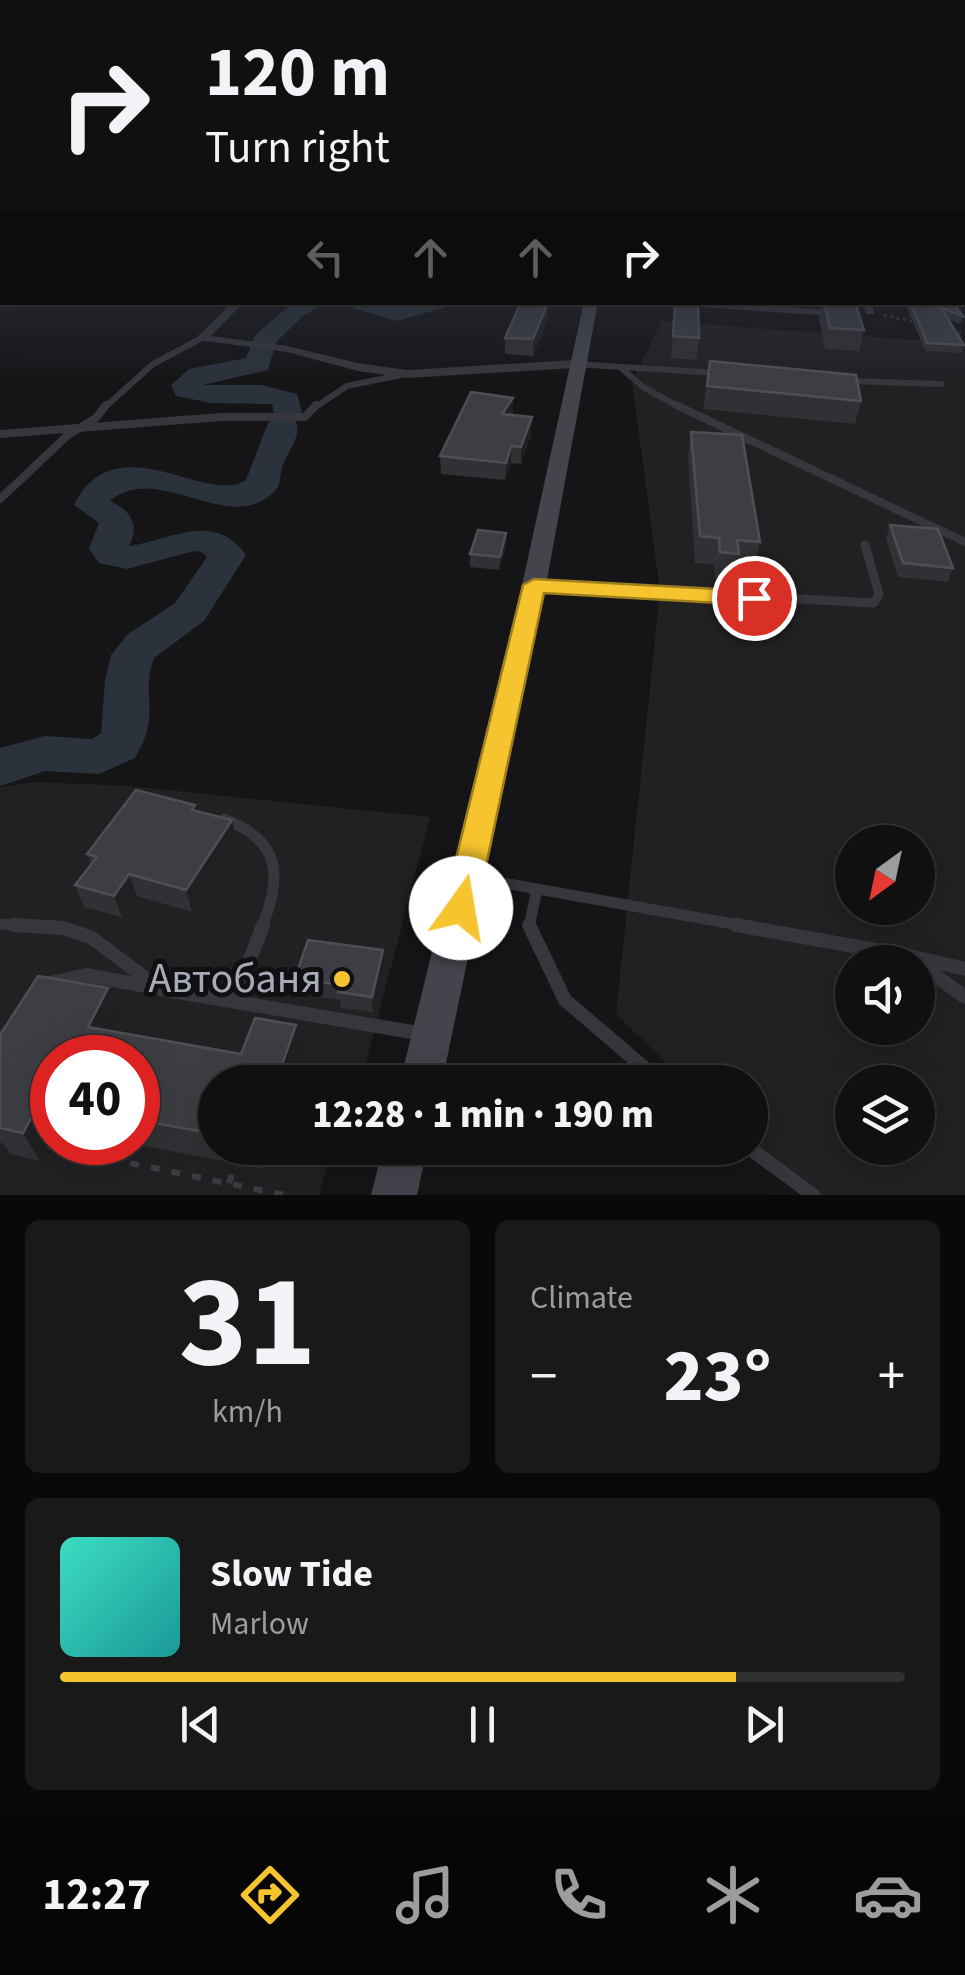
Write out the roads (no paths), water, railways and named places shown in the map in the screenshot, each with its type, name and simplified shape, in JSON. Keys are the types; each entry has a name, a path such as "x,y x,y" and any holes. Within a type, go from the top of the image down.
{"street":[{"path":"202,338 235,305"},
{"path":"424,1065 534,585 589,305"},
{"path":"202,338 274,347 407,374 576,364"},
{"path":"394,1195 401,1165"}],"lane":[{"path":"717,305 848,314"},
{"path":"0,499 153,364 202,338"},
{"path":"576,364 739,374"},
{"path":"620,367 634,382 684,409 965,542"},
{"path":"0,434 221,417 296,419 308,416 314,404 353,382 407,374"},
{"path":"838,380 941,384"},
{"path":"534,585 874,603 880,594 865,545"},
{"path":"213,816 246,827 259,837 271,854 277,873 276,892 234,1001"},
{"path":"468,876 835,945"},
{"path":"537,888 529,928 565,1000 641,1065"},
{"path":"0,924 64,928 92,938 160,989"},
{"path":"935,963 965,968"},
{"path":"34,996 51,980 82,974 432,1035"},
{"path":"935,976 965,998"},
{"path":"768,1162 813,1195"}],"waterway":[{"path":"287,412 287,400 275,395 211,395 186,390 185,385 199,375 258,364 264,340 294,311 309,305"},
{"path":"367,305 397,314 428,305"},
{"path":"0,768 45,754 99,756 118,746 128,722 128,667 133,655 189,612 214,580 227,555 216,544 203,540 142,555 112,555 108,549 117,533 116,521 91,505 97,495 126,478 147,477 213,493 249,494 263,484 265,468 280,440 283,423"}],"place":[{"name":"Автобаня","path":"342,979"}]}
